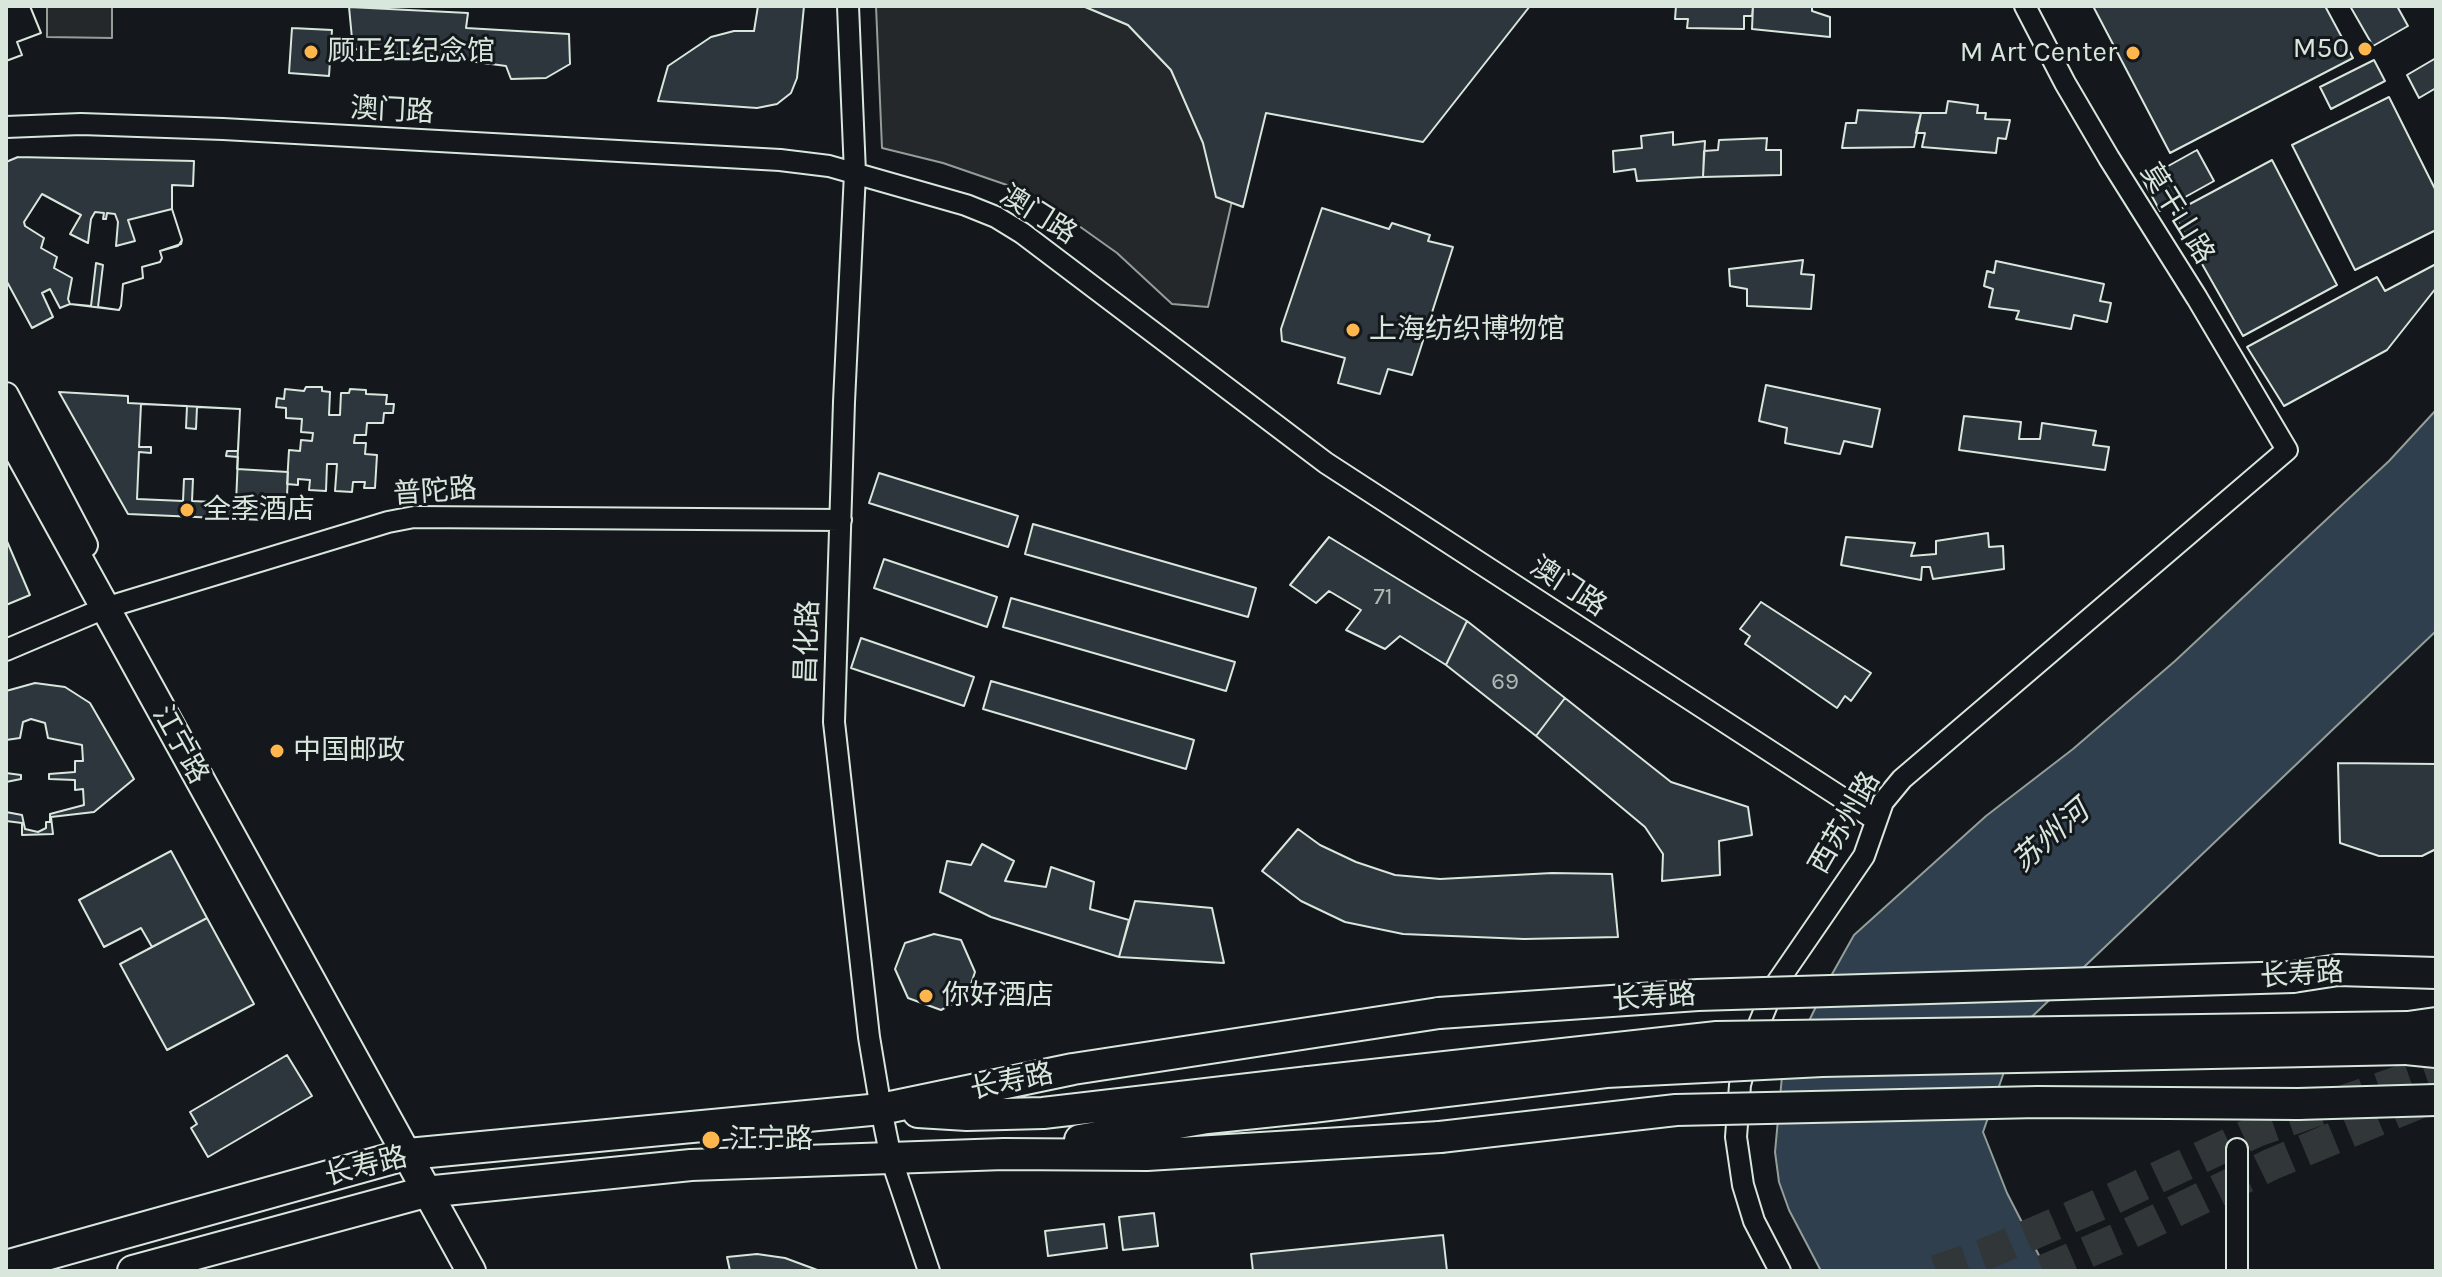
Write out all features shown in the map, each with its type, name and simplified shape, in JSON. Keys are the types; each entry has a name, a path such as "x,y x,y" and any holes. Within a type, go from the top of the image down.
{"main road":[{"name":"江宁路","path":"6,428 471,1271"},
{"name":"长寿路","path":"6,1266 408,1154 881,1109 1073,1069 1439,1013 1698,995 2293,977 2338,970 2436,973"},
{"name":"长寿路","path":"881,1109 967,1115 1043,1113 1606,1072 2417,1033 2436,1052"},
{"name":"长寿路","path":"1004,1154 1207,1118 1310,1094"},
{"name":"长寿路","path":"133,1271 425,1192 691,1165 1004,1154 1147,1155 1440,1137 1676,1110 2038,1102 2298,1104 2436,1100"}],"street":[{"name":"昌化路","path":"848,6 855,173 834,722 869,1037 881,1109 891,1158 929,1271"},
{"name":"莫干山路","path":"2025,6 2102,146 2287,450"},
{"name":"澳门路","path":"6,127 81,124 239,130 780,160 829,166 966,205 996,217 1022,233 1326,463 1876,820"},
{"path":"6,395 83,540 105,608"},
{"name":"西苏州路","path":"1780,1271 1754,1221 1743,1185 1736,1137 1740,1085 1751,1044 1774,987 1857,867 1891,791 2287,450"},
{"name":"普陀路","path":"6,650 105,608 388,522 414,517 841,520"},
{"path":"2237,1149 2237,1271"}],"shaded area":[{"path":"47,6 112,6 112,38 47,37"},
{"path":"876,6 1083,6 1128,25 1171,70 1232,201 1208,307 1172,304 1117,253 1065,216 1007,185 943,163 882,148"}],"water":[{"name":"苏州河","path":"2436,410 2436,631 2019,1029 1983,1132 2007,1193 2047,1271 1821,1271 1789,1210 1779,1182 1775,1152 1782,1076 1854,935 1986,816 2073,749 2175,661 2389,461"}],"building":[{"path":"6,6 30,6 41,33 17,42 22,55 6,61"},
{"path":"6,6 30,6 41,33 17,42 22,55 6,61"},
{"path":"758,6 804,6 797,78 791,93 777,104 757,108 658,101 668,66 711,37 734,31 754,31"},
{"path":"1083,6 1530,6 1423,142 1266,113 1243,207 1216,197 1203,143 1171,70 1128,25"},
{"path":"1676,6 1753,6 1752,16 1744,16 1744,29 1687,28 1688,19 1675,19"},
{"path":"1753,6 1812,6 1812,11 1830,17 1830,37 1752,29"},
{"path":"2093,6 2325,6 2353,58 2170,153"},
{"path":"2350,6 2397,6 2408,26 2373,46"},
{"path":"349,7 468,13 466,28 569,34 570,64 546,78 511,79 506,66 353,49"},
{"name":"顾正红纪念馆","path":"292,28 332,30 329,76 289,73"},
{"path":"2436,58 2436,88 2419,98 2407,75"},
{"path":"2374,60 2385,81 2331,109 2320,87"},
{"path":"2389,97 2436,191 2436,230 2355,270 2292,145"},
{"path":"1948,101 1978,105 1977,113 1986,113 1985,119 2010,120 2006,139 1998,138 1996,153 1922,147 1925,133 1916,133 1921,113 1946,113"},
{"path":"1858,110 1921,113 1914,147 1842,148 1846,123 1856,123"},
{"path":"1673,132 1673,145 1705,141 1703,177 1637,181 1635,169 1614,172 1613,151 1642,148 1641,136"},
{"path":"1767,138 1766,150 1781,150 1781,175 1703,177 1704,151 1718,150 1719,140"},
{"path":"2197,150 2214,181 2160,211 2143,180"},
{"path":"18,157 194,161 193,186 172,185 172,209 181,244 160,251 160,262 142,267 143,278 123,284 119,310 70,304 60,308 50,289 42,293 53,317 32,328 6,280 6,162"},
{"path":"2272,160 2337,285 2243,336 2173,213"},
{"path":"42,194 81,215 70,234 88,243 95,212 104,213 103,219 106,219 107,213 115,214 118,222 116,246 135,241 128,220 172,209 182,240 178,246 160,251 160,262 142,267 143,278 123,284 119,310 98,307 103,265 96,263 91,306 70,304 72,278 54,268 57,257 41,248 44,238 25,226 24,222"},
{"path":"1322,208 1389,229 1392,223 1430,235 1428,241 1453,247 1412,375 1388,369 1380,394 1338,383 1345,358 1282,341 1281,329"},
{"path":"1803,260 1801,274 1814,275 1811,309 1747,306 1747,289 1730,286 1729,269"},
{"path":"1996,261 2104,284 2100,301 2111,303 2107,322 2074,315 2071,329 2016,319 2019,311 1989,307 1993,289 1984,286 1987,271 1994,273"},
{"path":"2436,264 2436,288 2387,350 2284,406 2247,347 2377,277 2385,291"},
{"path":"1766,385 1880,409 1872,447 1844,441 1840,454 1785,443 1787,428 1759,421"},
{"path":"306,387 322,387 322,391 330,392 329,415 340,415 341,393 349,393 350,389 387,395 386,404 394,404 393,413 384,413 383,423 367,423 366,435 355,435 354,443 366,443 365,454 377,455 375,488 364,488 365,482 353,482 352,492 335,491 337,464 327,464 326,491 309,490 310,480 298,479 298,485 287,484 289,450 300,451 301,440 312,441 313,433 301,432 302,419 286,418 286,408 276,407 277,398 284,399 285,389 304,391"},
{"path":"59,392 128,396 128,403 240,409 237,469 288,472 286,521 128,514"},
{"path":"141,404 187,406 186,428 196,429 197,407 240,409 238,451 227,451 226,456 238,457 236,503 192,501 193,479 184,479 183,501 137,499 139,452 151,453 151,447 139,447"},
{"path":"1964,416 2021,422 2019,439 2040,439 2042,423 2096,431 2093,445 2109,447 2105,470 1959,450"},
{"path":"879,473 1018,516 1008,547 869,503"},
{"path":"1033,524 1256,588 1248,617 1025,554"},
{"path":"1988,533 1989,547 2003,546 2004,569 1933,579 1930,567 1922,567 1921,580 1841,565 1846,537 1915,543 1911,556 1936,554 1936,541"},
{"path":"1329,537 1467,621 1446,665 1400,636 1385,649 1346,630 1361,610 1329,591 1316,603 1290,585"},
{"path":"6,539 30,595 6,605"},
{"path":"884,559 997,597 987,627 874,588"},
{"path":"1011,598 1235,662 1226,691 1003,627"},
{"path":"1761,602 1871,673 1851,701 1845,696 1837,708 1745,644 1750,636 1740,629"},
{"path":"1467,621 1565,698 1536,736 1446,665"},
{"path":"861,638 974,677 964,706 851,668"},
{"path":"991,681 1194,740 1186,769 983,709"},
{"path":"35,683 65,687 90,703 134,779 94,812 51,817 53,834 22,835 22,823 6,821 6,691"},
{"path":"1565,698 1671,782 1748,807 1752,835 1719,841 1720,875 1662,881 1663,854 1645,827 1536,736"},
{"path":"31,719 45,723 48,738 82,745 83,761 75,761 75,772 49,774 49,779 75,780 75,790 83,789 84,805 50,814 46,828 38,832 25,829 22,815 6,812 6,782 21,779 21,775 6,773 6,740 20,738 23,722"},
{"path":"2338,763 2436,764 2436,849 2422,856 2379,856 2340,843"},
{"path":"1298,829 1320,845 1356,862 1395,875 1440,879 1552,873 1612,874 1618,937 1524,939 1403,934 1345,922 1301,901 1262,871"},
{"path":"982,844 1014,861 1005,881 1046,887 1051,867 1094,882 1090,909 1129,920 1119,957 991,917 940,892 947,861 971,865"},
{"path":"171,851 207,918 152,947 141,928 104,947 79,900"},
{"path":"1135,901 1212,908 1224,963 1119,957"},
{"path":"207,918 254,1004 167,1050 120,964"},
{"path":"934,934 961,940 975,972 967,996 941,1010 908,998 895,969 905,943"},
{"path":"287,1055 312,1096 208,1157 191,1128 197,1124 190,1112"},
{"path":"1154,1213 1158,1246 1123,1250 1119,1217"},
{"path":"1104,1224 1107,1248 1048,1256 1045,1231"},
{"path":"1443,1235 1447,1271 1253,1271 1251,1254"},
{"path":"757,1254 785,1258 820,1271 730,1271 727,1257"}],"tunnel":[{"path":"1936,1271 1988,1253 2101,1204 2257,1131 2436,1069"},
{"path":"2043,1271 2120,1238 2272,1164 2423,1101"}],"place":[{"name":"M50","path":"2365,49"},
{"name":"顾正红纪念馆","path":"311,52"},
{"name":"M Art Center","path":"2133,53"},
{"name":"上海纺织博物馆","path":"1353,330"},
{"name":"全季酒店","path":"187,510"},
{"name":"中国邮政","path":"277,751"},
{"name":"你好酒店","path":"926,996"},
{"name":"江宁路","path":"711,1140"}]}
